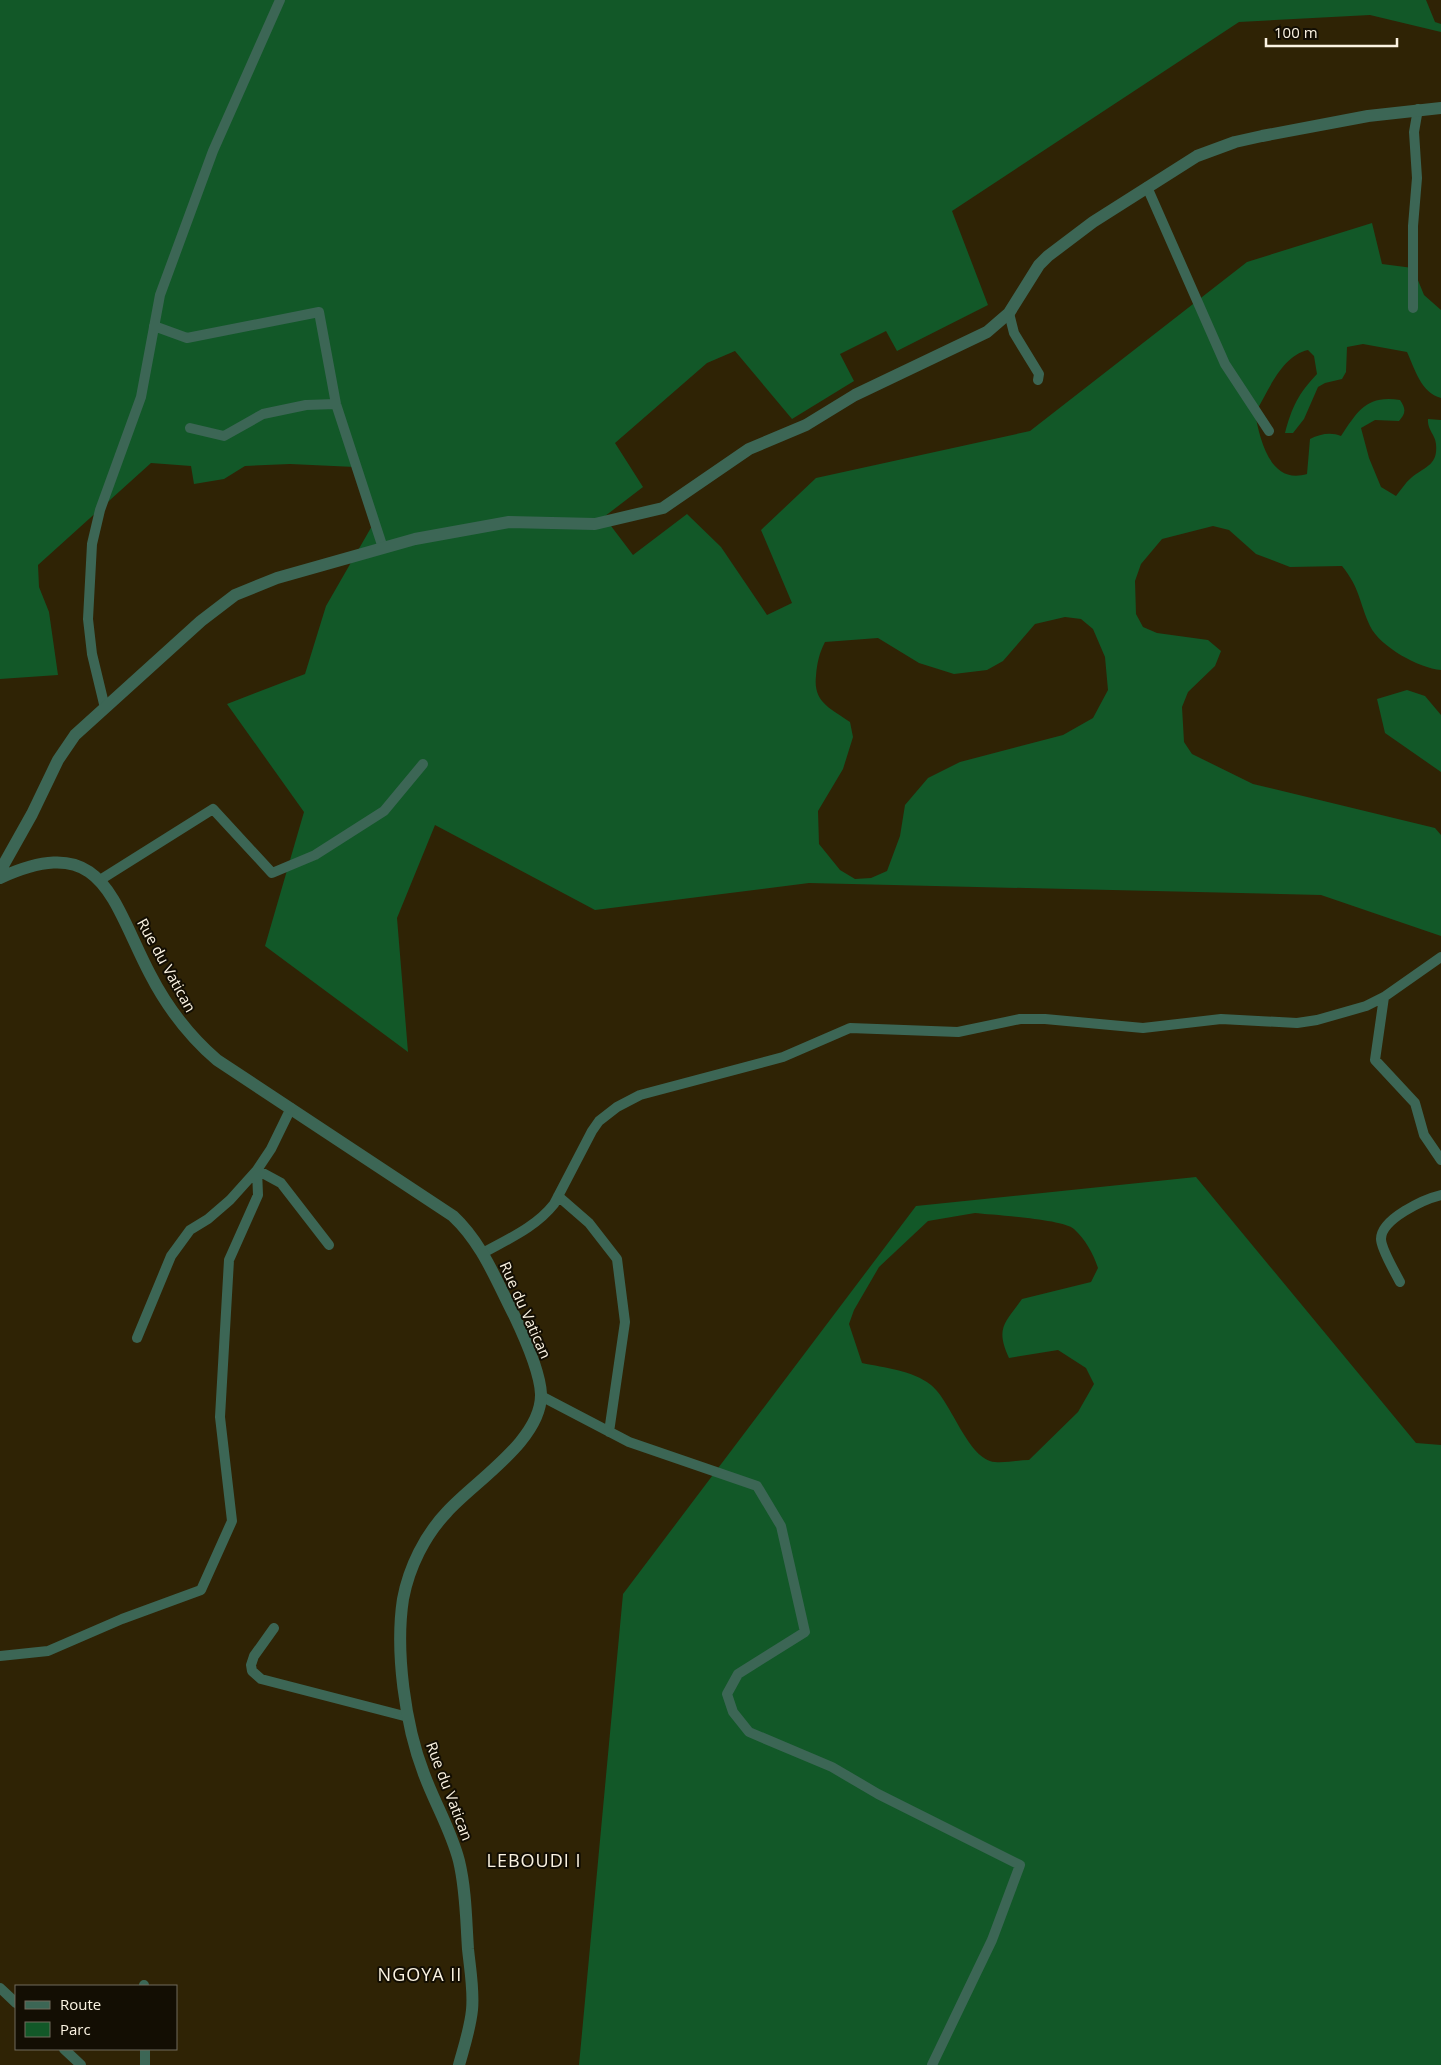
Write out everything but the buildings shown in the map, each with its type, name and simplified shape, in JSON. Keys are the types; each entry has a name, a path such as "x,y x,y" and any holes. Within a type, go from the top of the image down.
{"street":[{"path":"105,708 92,654 88,619 92,544 100,510 141,397 160,295 208,166 280,0"},
{"path":"0,871 66,747 105,708 200,621 235,595 277,578 415,539 509,522 595,524 663,508 749,449 806,425 855,395 987,332 1009,313 1039,265 1048,256 1093,222 1197,156 1235,142 1360,118 1418,109 1441,108"},
{"path":"1413,308 1412,226 1417,178 1414,132 1418,109"},
{"path":"1147,187 1226,364 1269,431"},
{"path":"154,326 187,338 319,312 336,404 383,548"},
{"path":"1009,313 1014,333 1039,374 1038,380"},
{"path":"190,428 224,436 263,414 306,405 336,404"},
{"path":"100,880 213,809 272,873 315,855 384,812 423,764"},
{"name":"Rue du Vatican","path":"0,878 33,865 50,861 84,868 100,880 112,896 150,975 182,1026 197,1043 217,1060 453,1216 475,1239 520,1328 540,1382 541,1396 538,1413 532,1427 521,1441 447,1511 422,1546 408,1579 401,1620 401,1646 408,1717 424,1776 450,1834 462,1877 472,1994 469,2026 459,2065"},
{"path":"483,1253 537,1222 546,1214 558,1196 599,1121 627,1101 640,1095 783,1057 850,1028 958,1032 1020,1020 1045,1019 1143,1028 1221,1019 1297,1023 1355,1011 1384,997 1441,957"},
{"path":"1384,997 1375,1060 1415,1103 1424,1134 1441,1160"},
{"path":"137,1338 171,1256 190,1230 208,1219 230,1200 257,1170 271,1149 291,1108"},
{"path":"257,1170 281,1183 329,1245"},
{"path":"0,1656 48,1651 122,1619 201,1590 232,1521 220,1417 229,1260 258,1195 257,1170"},
{"path":"1400,1282 1381,1243 1383,1231 1400,1215 1420,1202 1441,1195"},
{"path":"558,1196 589,1223 617,1259 625,1322 609,1432"},
{"path":"541,1396 629,1442 757,1486 781,1526 805,1632 738,1674 727,1694 733,1712 749,1732 832,1767 878,1794 1020,1864 992,1940 932,2065"},
{"path":"274,1628 254,1656 251,1665 256,1676 261,1679 408,1717"},
{"path":"0,1988 15,2003"},
{"path":"65,2050 81,2065"},
{"path":"144,2065 145,2050"}],"green space":[{"path":"0,0 1426,0 1435,22 1441,24 1441,32 1370,15 1239,22 952,211 988,305 897,351 886,331 840,354 854,381 792,419 735,351 707,363 615,443 643,487 596,523 608,522 633,555 687,514 721,547 767,615 792,603 761,530 816,478 1030,431 1247,262 1372,223 1382,264 1413,268 1424,295 1441,310 1441,398 1428,391 1424,386 1407,352 1363,344 1347,347 1346,372 1342,379 1325,383 1318,387 1304,419 1293,433 1285,433 1293,408 1300,395 1317,374 1314,356 1308,350 1290,359 1283,367 1270,385 1255,413 1260,435 1269,458 1284,473 1294,476 1307,474 1310,439 1325,434 1341,436 1358,412 1364,407 1379,400 1400,400 1404,411 1399,421 1375,420 1361,428 1369,458 1381,487 1396,496 1409,480 1433,461 1436,444 1428,419 1441,420 1441,670 1422,665 1401,655 1391,649 1375,634 1366,617 1356,588 1342,566 1290,567 1256,554 1229,530 1213,526 1162,539 1141,564 1135,581 1136,614 1143,627 1157,633 1208,640 1221,651 1215,666 1188,692 1182,707 1184,742 1192,754 1253,784 1435,828 1441,835 1441,936 1321,895 809,883 595,910 435,825 397,918 408,1052 265,946 304,812 227,704 305,674 326,606 376,519 355,467 290,464 245,466 224,479 194,484 191,466 151,463 38,565 39,587 49,612 58,675 0,679","holes":["1065,617 1081,619 1093,629 1105,657 1108,690 1093,718 1063,735 960,762 928,778 905,805 900,836 887,871 871,878 855,879 840,870 819,844 818,811 843,769 853,737 850,722 824,704 817,692 817,667 825,642 878,638 919,663 954,674 987,670 1003,661 1035,624"]},
{"path":"1407,690 1425,696 1441,715 1441,772 1385,733 1377,699"},
{"path":"1196,1177 1416,1443 1441,1445 1441,2065 579,2065 623,1594 916,1206","holes":["975,1213 1043,1220 1074,1229 1085,1242 1098,1268 1091,1282 1022,1299 1004,1326 1002,1332 1003,1340 1009,1358 1058,1350 1086,1368 1094,1384 1078,1412 1029,1460 995,1462 985,1459 968,1441 939,1393 931,1385 907,1373 862,1363 849,1324 854,1310 879,1267 928,1221"]}],"district":[{"name":"LEBOUDI I","path":"534,1860"},
{"name":"NGOYA II","path":"420,1974"}]}
